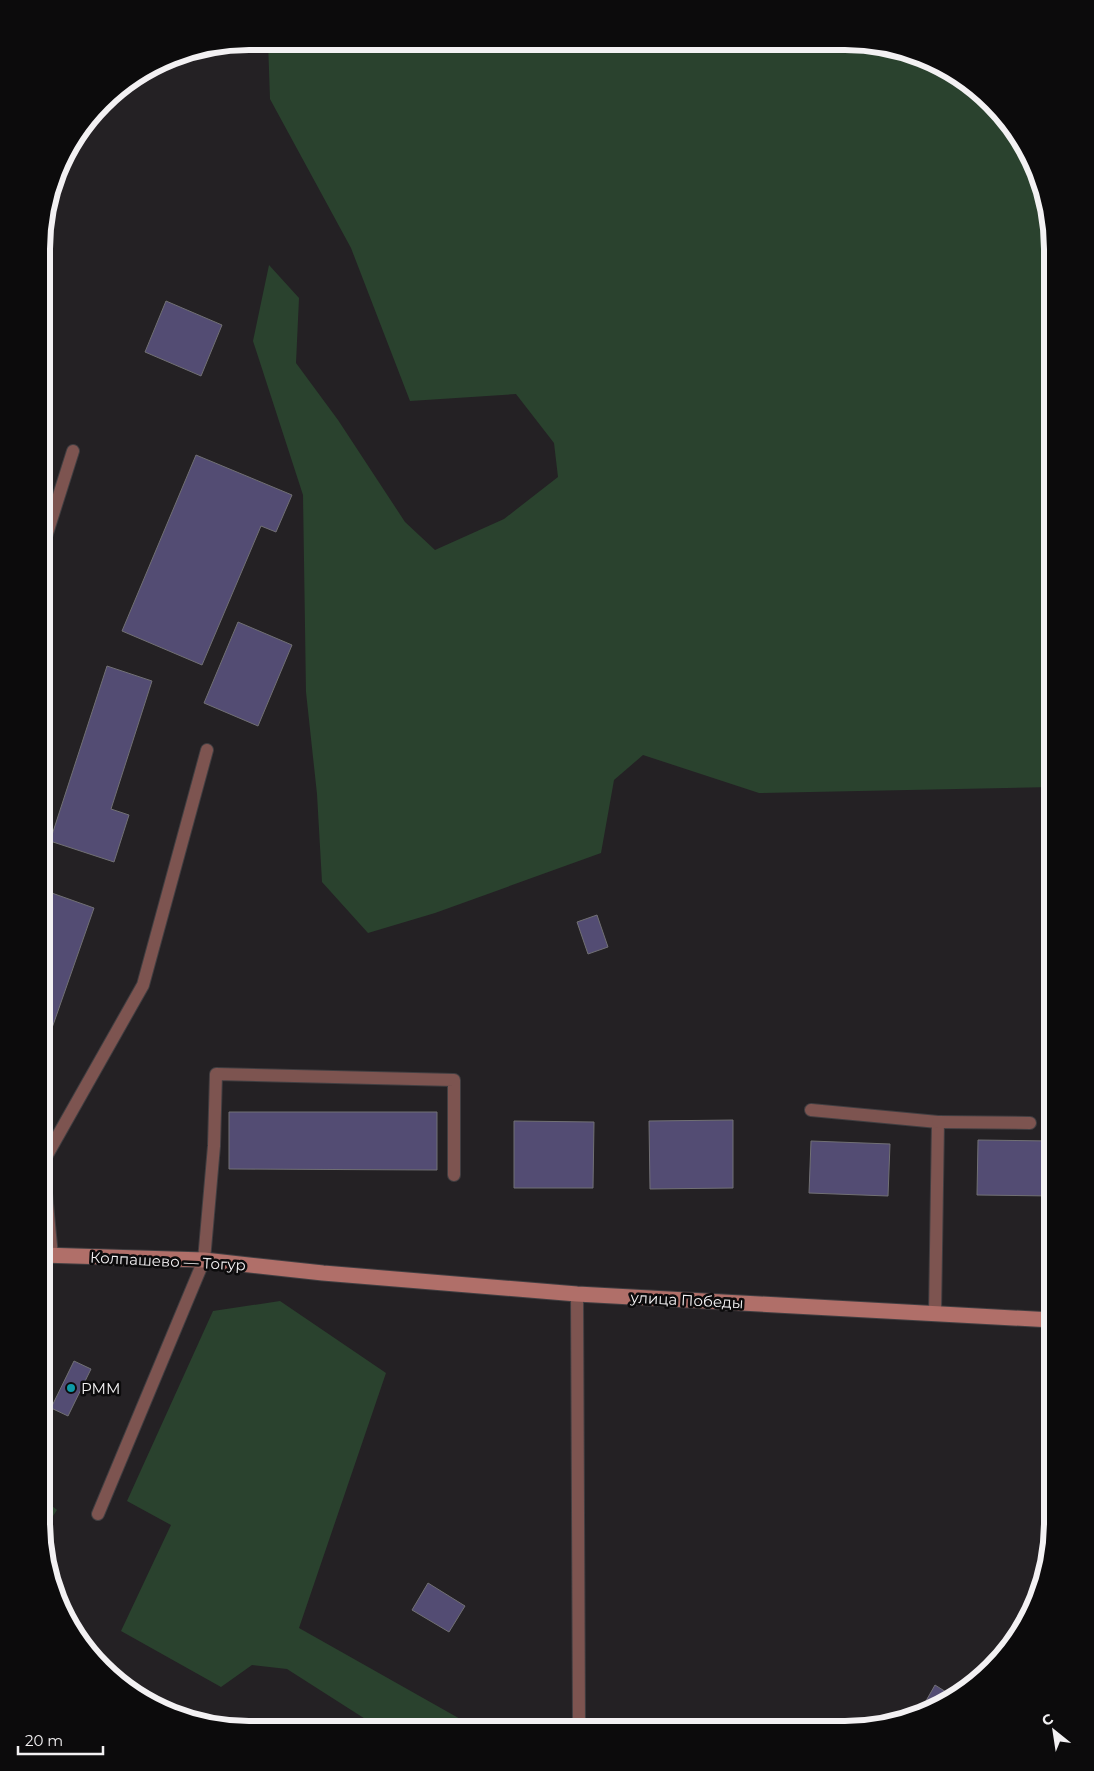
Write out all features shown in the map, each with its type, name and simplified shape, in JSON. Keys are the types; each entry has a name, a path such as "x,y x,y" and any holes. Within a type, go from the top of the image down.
{"street":[{"name":"Колпашево — Тогур","path":"50,1256 204,1260 323,1273"},
{"name":"улица Победы","path":"323,1273 577,1294 1044,1320"}],"lane":[{"path":"50,522 74,451"},
{"path":"50,1150 143,984 207,750"},
{"path":"98,1514 204,1260 214,1146 216,1074 454,1080 454,1175"},
{"path":"811,1110 938,1122 1030,1123"},
{"path":"936,1314 938,1122"},
{"path":"577,1294 579,1721"}],"green space":[{"path":"268,50 858,50 897,57 921,65 945,77 976,99 1003,128 1017,149 1029,173 1037,197 1044,236 1044,787 759,793 643,755 614,780 601,853 435,913 368,933 322,882 317,794 306,692 303,495 253,341 269,265 299,298 296,363 338,420 405,522 435,550 504,519 558,477 554,443 516,394 410,401 351,248 270,99"},
{"path":"280,1301 386,1373 299,1628 464,1721 368,1721 287,1669 252,1665 221,1687 121,1631 171,1525 127,1501 213,1311"},
{"path":"50,1504 57,1510 50,1520"}],"building":[{"path":"166,301 222,325 201,376 145,352"},
{"path":"196,455 292,495 276,532 261,526 202,665 122,631"},
{"path":"238,622 292,645 258,726 204,703"},
{"path":"107,666 152,681 111,809 129,815 114,862 50,841"},
{"path":"50,892 94,908 52,1028 50,1027"},
{"path":"597,915 608,947 588,954 577,922"},
{"path":"229,1112 437,1112 437,1170 229,1169"},
{"path":"733,1120 733,1188 650,1189 649,1121"},
{"path":"514,1121 594,1122 593,1188 514,1188"},
{"path":"978,1140 1044,1141 1044,1196 977,1195"},
{"path":"811,1141 890,1144 888,1196 809,1193"},
{"name":"РММ","path":"74,1361 91,1369 68,1416 51,1408"},
{"path":"428,1583 465,1606 449,1632 412,1610"},
{"path":"935,1685 947,1693 945,1694 924,1705"}],"place":[{"name":"РММ","path":"71,1388"}]}
